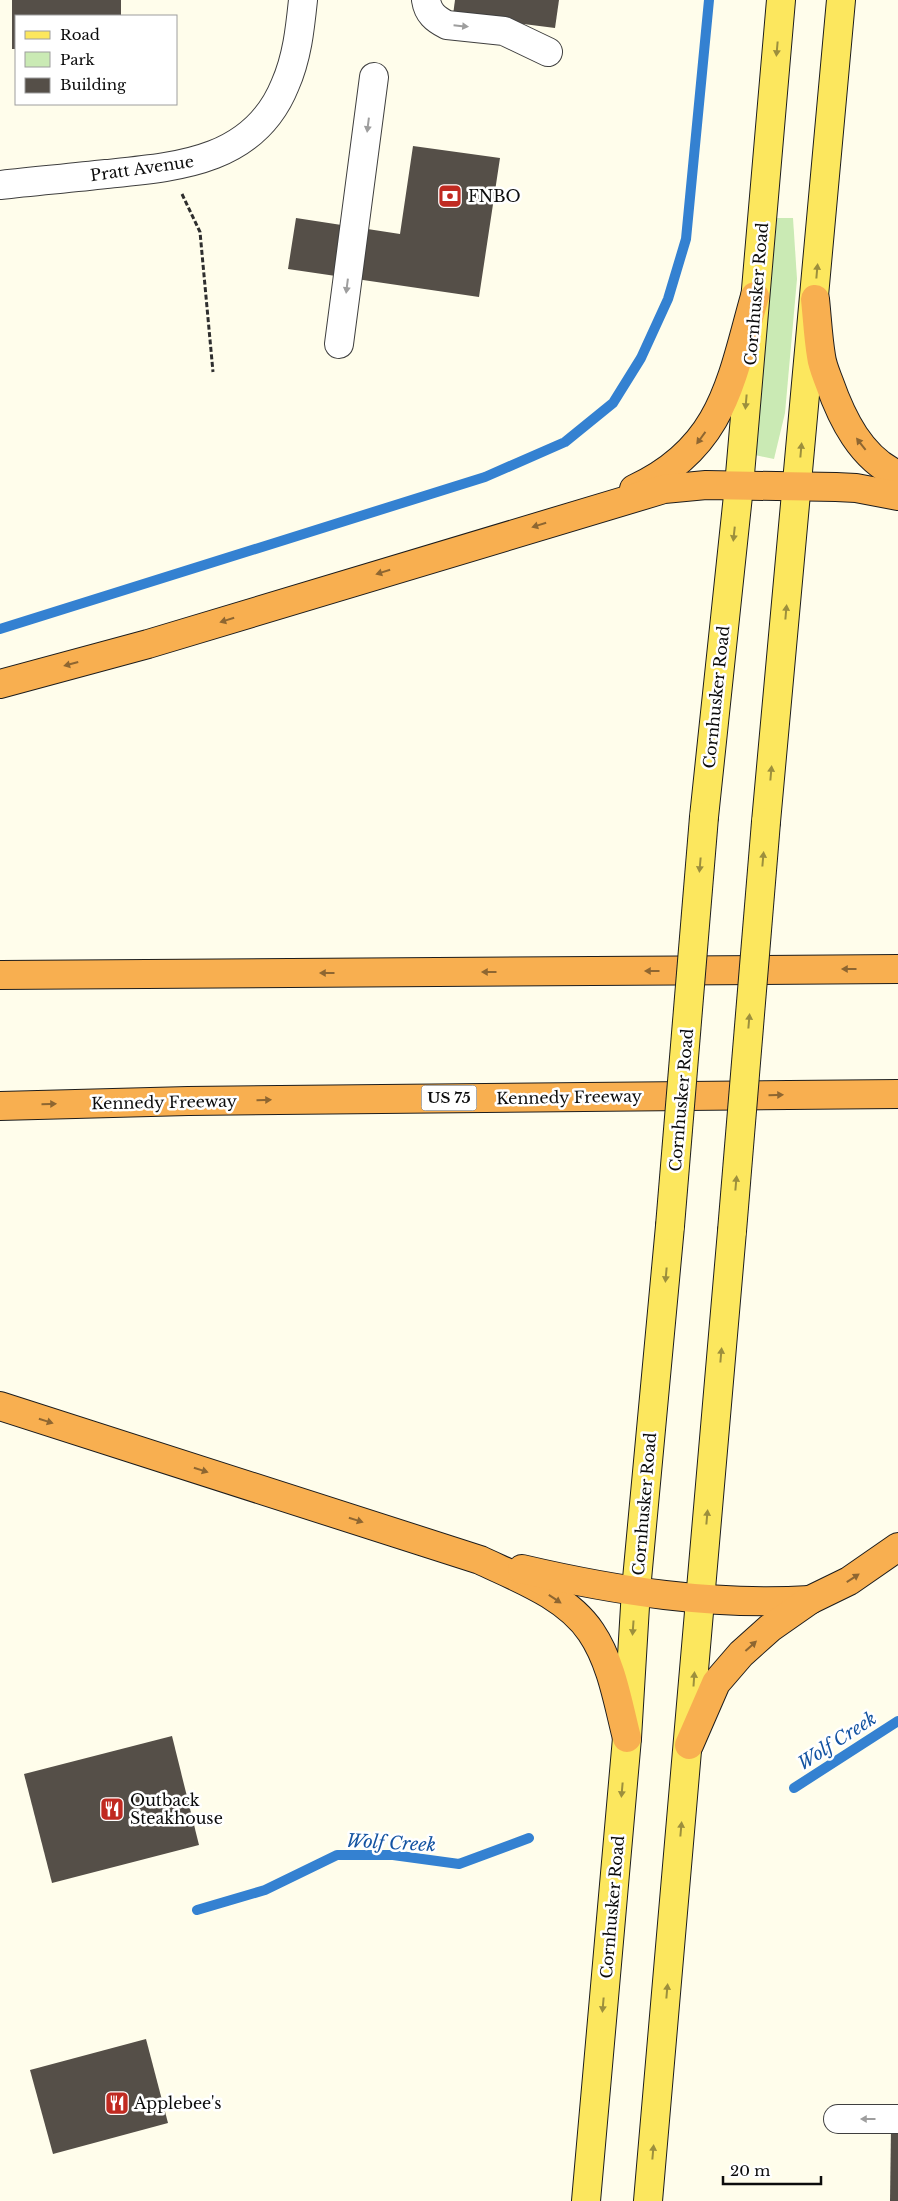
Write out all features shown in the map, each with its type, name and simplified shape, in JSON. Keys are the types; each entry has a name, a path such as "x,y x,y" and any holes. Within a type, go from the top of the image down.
{"highway":[{"path":"585,511 641,486 672,466 696,445 716,418 731,383 755,296"},
{"path":"815,299 821,358 835,398 848,426 871,456 885,469 898,475"},
{"path":"0,684 148,644 585,511 664,489 706,485 798,486 856,488 898,496"},
{"path":"0,975 898,969"},
{"name":"Kennedy Freeway","path":"0,1106 188,1101 898,1094"},
{"path":"0,1406 480,1560 585,1584 699,1600 770,1603 810,1600"},
{"path":"689,1745 716,1683 741,1654 770,1628 810,1600 849,1581 898,1547"},
{"path":"480,1560 539,1589 572,1611 591,1632 606,1662 627,1738"}],"main road":[{"name":"Cornhusker Road","path":"586,2201 627,1738 636,1590 670,1226 704,817 739,486 781,0"},
{"path":"648,2201 689,1745 699,1600 766,822 841,0"}],"street":[{"name":"Pratt Avenue","path":"0,185 169,168 214,155 237,142 258,127 285,86 298,40 303,0"},
{"path":"426,0 427,9 439,21 447,25 504,31 548,52"},
{"path":"340,344 374,77"},
{"path":"838,2119 898,2119"}],"path":[{"path":"182,194 200,232 213,372"}],"green space":[{"path":"777,218 793,218 797,279 785,413 774,459 755,455"}],"building":[{"path":"12,0 121,0 121,15 15,15 15,49 12,49"},
{"path":"455,0 559,0 555,28 453,15"},
{"name":"FNBO","path":"413,146 500,158 479,297 288,269 296,218 400,234"},
{"name":"Outback Steakhouse","path":"172,1736 199,1845 52,1883 24,1774"},
{"path":"146,2039 168,2123 53,2154 30,2070"},
{"path":"891,2128 898,2128 898,2201 890,2201"}],"waterway":[{"path":"0,629 485,477 565,442 613,403 641,358 668,299 686,239 709,0"},
{"name":"Wolf Creek","path":"794,1788 898,1721"},
{"name":"Wolf Creek","path":"197,1910 265,1890 337,1855 393,1855 459,1864 529,1838"}],"place":[{"name":"FNBO","path":"450,196"},
{"name":"Outback Steakhouse","path":"112,1809"},
{"name":"Applebee's","path":"117,2103"}]}
